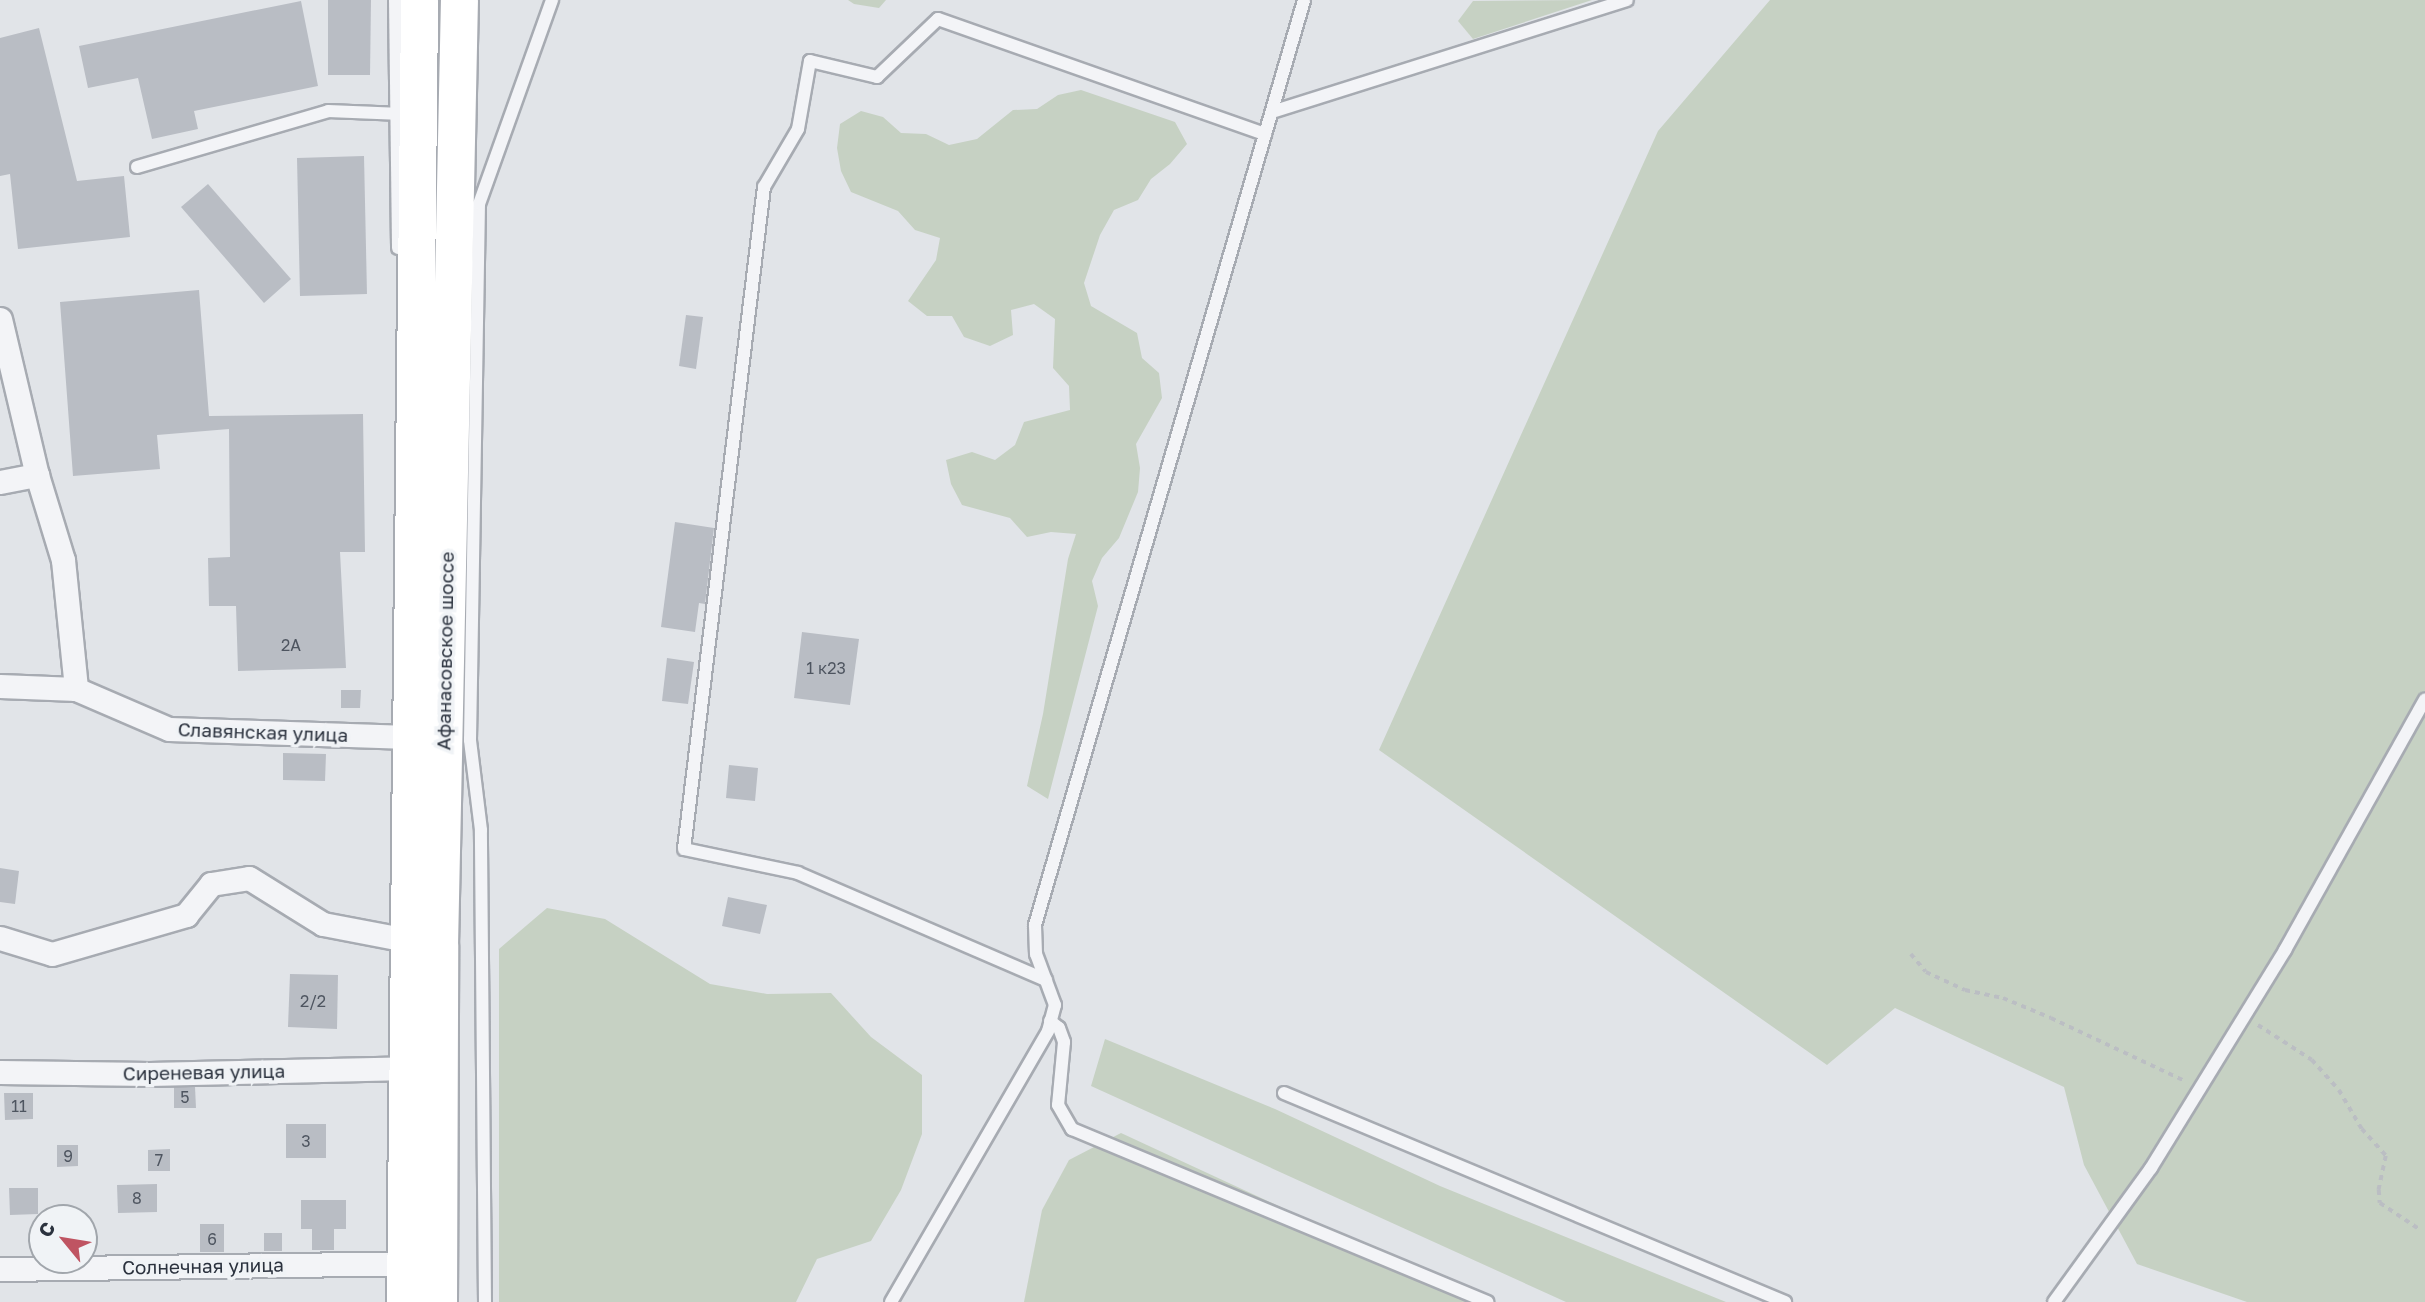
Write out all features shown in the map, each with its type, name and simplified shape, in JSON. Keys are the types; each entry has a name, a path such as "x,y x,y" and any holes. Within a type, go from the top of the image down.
{"main road":[{"name":"Афанасовское шоссе","path":"405,1302 409,737 406,115 419,0"},
{"name":"Афанасовское шоссе","path":"438,1302 439,945 459,0"}],"street":[{"path":"0,319 37,475 63,560 76,689"},
{"path":"0,482 37,475"},
{"name":"Славянская улица","path":"0,686 76,689 169,729 409,737"},
{"path":"0,939 52,954 186,915 211,884 249,878 323,924 407,940"},
{"name":"Сиреневая улица","path":"0,1072 149,1074 408,1068"},
{"name":"Солнечная улица","path":"0,1269 405,1263"}],"lane":[{"path":"395,0 406,115 398,260"},
{"path":"485,1302 481,830 470,740 480,204 552,0"},
{"path":"891,1302 1048,1031 1055,1004 1036,954 1035,925 1304,0"},
{"path":"1272,111 1627,0"},
{"path":"1046,980 798,873 684,849 764,187 798,129 810,61 877,77 938,19 1265,134"},
{"path":"137,167 328,111 406,115"},
{"path":"2054,1302 2151,1168 2244,1017 2285,950 2425,699"},
{"path":"1050,1021 1059,1028 1064,1042 1058,1105 1072,1129 1487,1302"},
{"path":"1284,1093 1785,1302"}],"path":[{"path":"1911,954 1926,972 1965,990 2003,998 2051,1018 2200,1088"},
{"path":"2244,1017 2279,1036 2312,1060 2339,1090 2362,1129 2386,1156 2379,1190 2380,1203 2419,1229"}],"green space":[{"path":"848,0 886,0 879,8 854,4"},
{"path":"1592,0 1473,39 1458,21 1473,1"},
{"path":"1770,0 2425,0 2425,1302 2247,1302 2137,1264 2084,1165 2064,1087 1895,1008 1827,1065 1379,750 1658,131"},
{"path":"1081,90 1175,122 1187,144 1170,164 1151,179 1138,200 1114,210 1100,235 1084,283 1091,306 1137,333 1142,358 1159,373 1162,398 1136,444 1140,468 1138,492 1119,538 1102,558 1092,581 1098,606 1048,799 1027,786 1043,714 1068,559 1076,534 1051,532 1027,537 1010,518 962,505 951,484 946,460 972,452 995,460 1015,445 1024,422 1070,410 1069,386 1053,368 1055,319 1034,304 1011,310 1013,335 990,346 964,337 952,316 927,316 908,301 936,260 940,238 915,230 898,211 851,192 841,171 837,148 840,124 861,111 883,117 901,133 926,134 949,145 977,139 1013,110 1037,109 1058,95"},
{"path":"547,908 605,919 710,984 767,994 831,993 871,1037 922,1075 922,1134 901,1190 871,1241 817,1259 796,1302 499,1302 499,949"},
{"path":"1105,1039 1275,1109 1440,1186 1726,1302 1566,1302 1091,1086"},
{"path":"1121,1133 1460,1290 1478,1302 1024,1302 1042,1210 1069,1160"}],"building":[{"path":"328,0 371,0 370,75 328,75"},
{"path":"301,1 318,86 194,111 198,129 152,139 138,78 88,88 79,46"},
{"path":"39,28 77,181 124,176 130,237 18,249 10,174 0,176 0,38"},
{"path":"364,156 367,294 300,296 297,158"},
{"path":"208,184 291,279 264,303 181,207"},
{"path":"199,290 209,416 363,414 365,552 340,552 346,668 238,671 236,606 209,606 208,558 230,557 229,429 157,435 160,469 73,476 60,302"},
{"path":"686,315 703,317 696,369 679,366"},
{"path":"675,522 714,528 705,604 699,603 695,632 661,627"},
{"path":"802,632 859,639 850,705 794,698"},
{"path":"667,658 694,662 688,704 662,701"},
{"path":"341,690 361,690 360,708 341,708"},
{"path":"283,753 326,754 325,781 283,780"},
{"path":"729,765 758,768 755,801 726,798"},
{"path":"0,868 19,871 15,904 0,902"},
{"path":"728,897 767,905 760,934 722,926"},
{"path":"290,974 338,975 337,1029 288,1027"},
{"path":"174,1087 195,1087 196,1108 174,1108"},
{"path":"4,1093 33,1093 33,1119 5,1120"},
{"path":"286,1124 326,1124 326,1158 286,1158"},
{"path":"57,1145 78,1145 78,1166 57,1167"},
{"path":"170,1149 170,1171 148,1171 148,1150"},
{"path":"157,1184 157,1212 118,1213 117,1185"},
{"path":"9,1188 38,1188 38,1204 28,1204 28,1214 10,1215"},
{"path":"301,1200 346,1200 346,1229 334,1229 334,1250 312,1250 312,1229 301,1229"},
{"path":"200,1224 224,1224 224,1252 200,1252"},
{"path":"264,1233 282,1233 282,1251 264,1251"}]}
